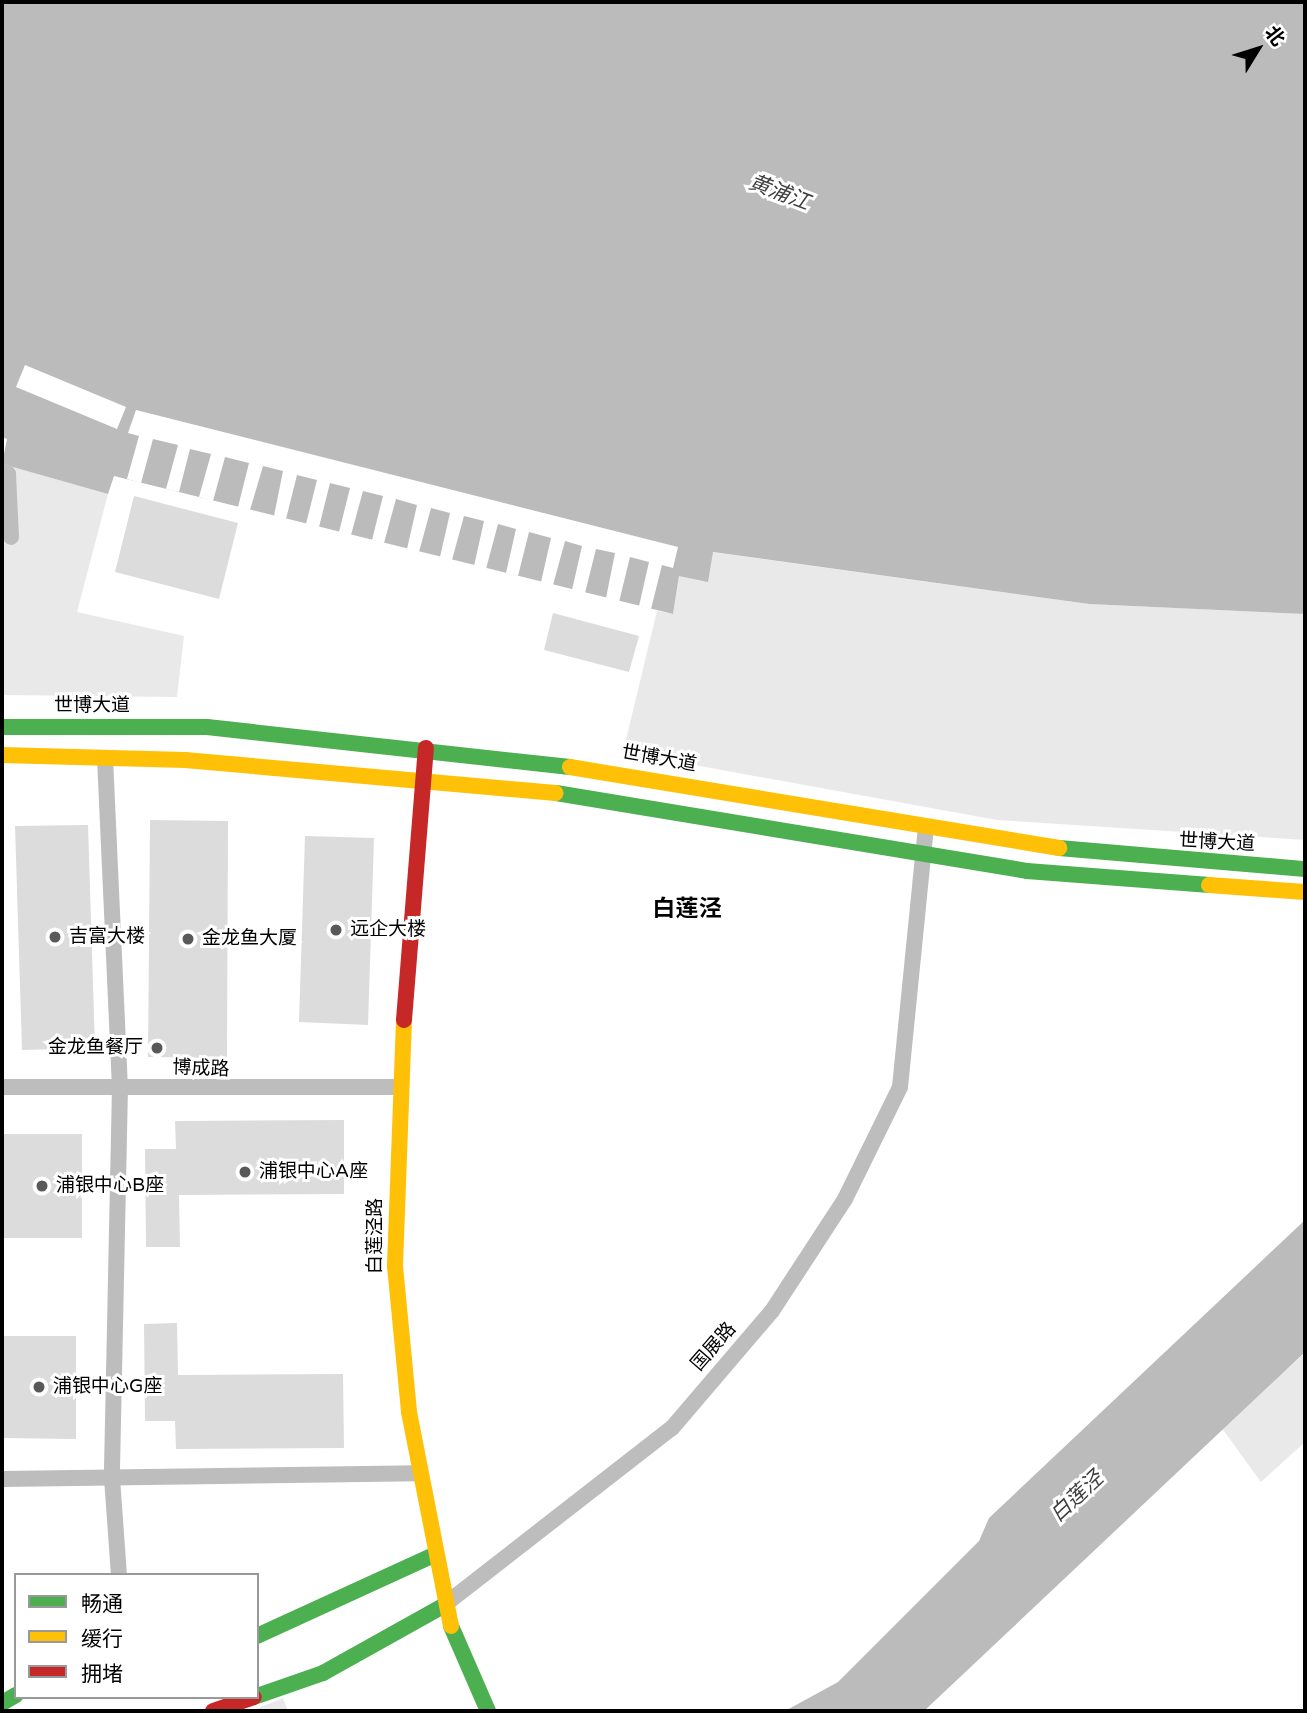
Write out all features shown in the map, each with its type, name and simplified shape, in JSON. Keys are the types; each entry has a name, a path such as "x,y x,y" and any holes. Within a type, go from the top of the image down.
{"main road":[{"name":"世博大道","path":"2,727 207,727 426,748 599,769 926,827 1139,860 1305,869"},
{"name":"白莲泾路","path":"426,748 398,1087 395,1266 419,1474 432,1556 443,1606 488,1711"},
{"path":"2,755 106,758 517,787 1139,885 1305,892"},
{"path":"259,1635 432,1556"},
{"name":"国展路","path":"259,1696 323,1673 443,1606"},
{"name":"国展路","path":"213,1711 249,1699"}],"street":[{"path":"2,472 8,474 11,537"},
{"path":"106,758 120,1087 112,1478 119,1573"},
{"name":"国展路","path":"443,1606 672,1428 772,1311 845,1199 900,1087 919,852 926,827"},
{"name":"博成路","path":"2,1087 398,1087"},
{"path":"2,1479 419,1474"}],"shaded area":[{"path":"2,464 108,494 77,612 184,636 177,697 2,695"},
{"path":"712,552 1089,604 1305,614 1305,840 997,820 623,752 657,611 673,614 679,576"},
{"path":"1305,1353 1305,1442 1261,1482 1221,1427"},
{"path":"283,1698 288,1711 251,1711"}],"water":[{"name":"黄浦江","path":"2,2 1305,2 1305,614 1089,604 713,552 708,582 679,576 673,614 114,476 108,494 2,464 7,439 2,437"},
{"path":"1305,1220 1305,1352 924,1711 785,1711 838,1682 979,1541 989,1518"}],"pier":[{"path":"25,365 126,407 117,429 16,387"},
{"path":"136,410 678,547 673,568 662,565 651,609 639,606 649,562 630,557 619,602 606,598 615,553 596,549 585,593 572,590 582,546 565,541 553,585 541,582 551,538 529,532 518,576 506,573 516,529 498,524 486,569 474,566 484,521 464,516 452,560 440,557 450,513 431,508 419,552 407,549 417,505 396,499 384,543 372,540 383,496 363,491 351,535 339,532 350,488 330,483 319,527 306,524 317,480 297,475 286,519 274,516 283,471 263,466 250,510 238,507 249,463 225,457 213,501 199,497 211,454 190,449 179,492 166,489 178,445 153,439 141,483 127,479 139,436 128,433"}],"building":[{"path":"134,496 238,523 219,599 115,572"},
{"path":"553,613 639,636 629,672 544,650"},
{"name":"金龙鱼大厦","path":"150,820 228,821 227,1058 148,1057"},
{"name":"吉富大楼","path":"88,825 95,1048 22,1050 15,826"},
{"name":"远企大楼","path":"305,836 374,838 368,1025 299,1022"},
{"name":"浦银中心A座","path":"344,1120 344,1194 179,1195 180,1247 146,1247 145,1149 176,1149 175,1121"},
{"name":"浦银中心B座","path":"2,1134 82,1134 82,1238 2,1238"},
{"path":"177,1323 178,1375 343,1374 344,1448 176,1449 175,1421 145,1421 144,1324"},
{"name":"浦银中心G座","path":"2,1336 76,1336 76,1439 2,1438"}],"traffic: fast":[{"path":"2,727 207,727 570,767"},
{"path":"556,793 1027,871 1209,885"},
{"path":"1059,848 1305,869"},
{"path":"259,1635 432,1556"},
{"path":"259,1695 323,1673 443,1606"},
{"path":"451,1626 488,1711"},
{"path":"2,1703 14,1696"}],"traffic: slow":[{"path":"2,755 185,760 556,793"},
{"path":"570,767 1059,848"},
{"path":"1209,885 1305,892"},
{"path":"404,1020 395,1266 409,1412 451,1626"}],"traffic: jam":[{"path":"404,1020 426,748"},
{"path":"213,1711 248,1699"}],"place":[{"name":"远企大楼","path":"336,930"},
{"name":"吉富大楼","path":"55,937"},
{"name":"金龙鱼大厦","path":"188,939"},
{"name":"金龙鱼餐厅","path":"157,1048"},
{"name":"浦银中心A座","path":"245,1172"},
{"name":"浦银中心B座","path":"42,1186"},
{"name":"浦银中心G座","path":"39,1387"}],"district":[{"name":"白莲泾","path":"687,909"}]}
